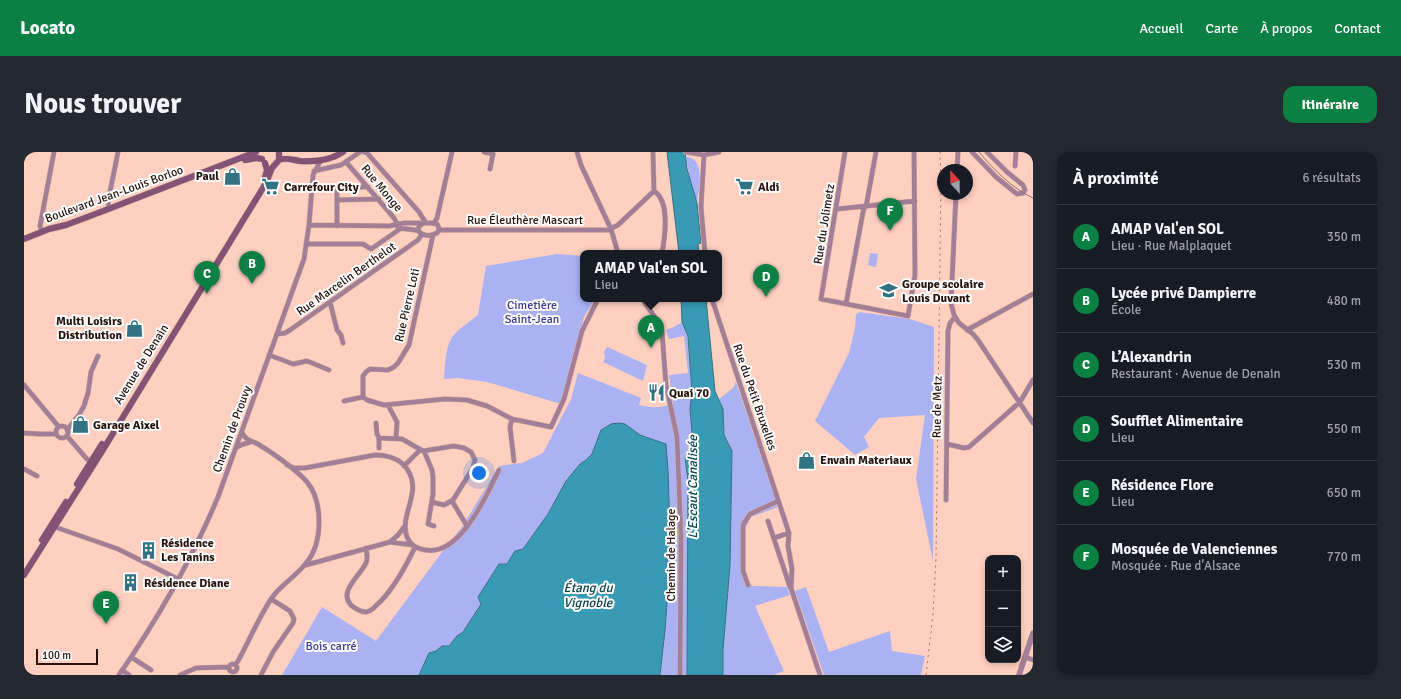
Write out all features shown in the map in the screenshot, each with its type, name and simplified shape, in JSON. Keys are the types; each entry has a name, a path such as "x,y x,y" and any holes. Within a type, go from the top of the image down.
{"main road":[{"name":"Boulevard Jean-Louis Borloo","path":"24,239 109,209 256,152"},
{"name":"Avenue de Denain","path":"92,463 263,183 267,171 263,152"},
{"path":"277,162 280,156 279,152"},
{"name":"Boulevard Jean-Louis Borloo","path":"194,177 246,160 257,158 270,165 286,158 303,161 321,160 336,156 343,152"},
{"name":"Avenue de Denain","path":"24,575 266,184 272,169 277,162"},
{"name":"Boulevard Jean-Louis Borloo","path":"24,234 42,232"},
{"name":"Avenue de Denain","path":"24,570 53,526"}],"street":[{"path":"42,232 40,226 54,152"},
{"path":"109,209 108,202 118,152"},
{"path":"314,171 336,167 360,152"},
{"path":"364,152 367,153 419,212 425,223"},
{"path":"434,223 437,218 452,152"},
{"path":"484,152 493,154 490,169"},
{"path":"577,152 580,165 611,229 617,250"},
{"path":"653,152 654,191 658,194 664,209 665,232 662,250"},
{"path":"686,152 704,155 719,152"},
{"name":"Rue du Jolimetz","path":"845,152 821,300 846,304"},
{"path":"876,152 846,304 908,316 915,275 914,152"},
{"path":"957,164 958,152"},
{"path":"972,152 1004,184 1017,194 1023,194 1025,189 1023,185 1007,172 987,152"},
{"path":"1015,166 1016,152"},
{"path":"704,155 701,207 705,250"},
{"name":"Chemin de Prouvy","path":"119,675 163,607 212,512 302,266 310,225 312,179 314,171 321,160"},
{"name":"Rue Monge","path":"346,162 379,199 399,226"},
{"path":"337,226 338,187 368,187"},
{"path":"611,229 618,225 654,191"},
{"path":"338,200 379,199"},
{"path":"956,200 951,296 951,303 955,317 960,325 973,334 978,340 1033,423"},
{"path":"836,209 915,201"},
{"path":"421,233 420,226 425,223"},
{"path":"310,225 399,226 434,223 438,226 439,230 437,234 433,235 399,226"},
{"path":"307,244 363,244 371,249 399,226"},
{"name":"Rue Éleuthère Mascart","path":"439,230 601,231 611,229"},
{"name":"Rue Marcelin Berthelot","path":"277,334 285,333 290,330 330,302 418,240 421,233"},
{"name":"Rue Pierre Loti","path":"363,397 363,376 366,372 370,370 386,370 394,367 409,345 433,235"},
{"path":"967,330 1033,294"},
{"path":"330,302 337,330 341,335 343,343"},
{"path":"344,401 363,397 367,400 382,405 388,405 438,399 459,399 481,404 512,420 551,427 564,399 582,331 596,302"},
{"name":"Chemin de Halage","path":"644,302 657,320 662,332 666,385 676,435 681,535 680,675"},
{"name":"Rue du Petit Bruxelles","path":"713,302 789,533 788,546 792,569 791,588"},
{"name":"Rue de Metz","path":"946,500 949,328 951,321 955,317"},
{"path":"269,355 293,364 307,361 329,370"},
{"path":"92,463 67,436 67,430 78,417 84,406 88,393 91,372 98,356"},
{"path":"947,444 964,448 969,447 1020,402 1033,380"},
{"path":"24,385 59,426 63,426 67,430"},
{"path":"388,405 397,422 396,438"},
{"path":"512,420 510,427 514,461"},
{"path":"376,423 379,448"},
{"path":"56,434 56,429 59,426"},
{"path":"24,433 56,434 64,438 67,436"},
{"path":"229,667 233,674 236,669 235,665 271,599 311,558 319,528 318,507 314,494 305,479 262,446 250,442 242,433"},
{"path":"379,438 396,438 422,450 433,475 432,502 428,524 434,526"},
{"path":"236,448 250,442"},
{"path":"404,466 422,450 454,446 464,448 472,454 475,460 474,466 452,501 442,505 432,502"},
{"path":"287,465 297,468 309,468 377,455 388,456 395,459 404,466 410,475 413,486 405,526 408,538 414,546"},
{"path":"305,479 305,472 309,468"},
{"path":"24,469 37,476"},
{"path":"303,567 310,563 390,542 399,542 423,550 432,551 444,548 456,539 467,526 489,491 499,470"},
{"path":"452,501 467,526"},
{"path":"748,585 743,571 743,527 748,515 778,501"},
{"path":"768,521 820,675"},
{"path":"53,526 118,549 178,579"},
{"path":"390,542 405,526"},
{"path":"774,538 789,533"},
{"path":"366,548 366,563 349,587 348,595 349,601 352,605 358,610 364,612 370,611 374,608 388,593 402,572 414,546"},
{"path":"314,550 317,556 322,560"},
{"path":"261,675 269,659 293,623 294,619 292,612 271,599"},
{"path":"1018,675 1033,633"},
{"path":"131,657 151,670"},
{"path":"1025,657 1033,660"},
{"path":"180,675 196,668 229,667 231,665 235,665"},
{"path":"122,670 129,675"}],"green space":[{"path":"686,157 692,158 699,168 700,183 697,203 690,180"},
{"path":"870,253 878,254 876,267 868,265"},
{"name":"Cimetière Saint-Jean","path":"557,254 580,256 580,302 593,302 584,317 574,350 561,404 487,382 458,378 444,379 446,355 452,337 478,315 486,266"},
{"path":"859,312 910,319 934,327 933,561 916,479 925,415 879,418 864,437 869,447 855,455 815,421 849,353 855,328 856,314"},
{"name":"Bois carré","path":"682,322 688,336 692,392 690,409 693,444 685,458 688,481 687,675 660,675 669,575 667,563 670,530 668,470 650,438 640,435 635,431 597,439 592,454 580,464 566,481 548,514 523,549 515,551 507,564 499,564 478,597 481,603 463,632 457,636 449,646 442,646 436,651 429,653 419,675 282,675 322,607 376,641 462,527 499,466 522,463 543,453 571,399 578,373 641,398 639,405 656,407 673,404 669,375 688,373 684,336 669,339 666,330"},
{"path":"607,347 647,365 643,381 603,362 605,358 604,352"},
{"path":"736,382 778,507 751,517 745,530 745,569 749,583 753,586 787,587 790,595 755,606 784,671 774,675 723,675 723,650 730,565 732,451 724,435 723,409 719,399 733,388"},
{"path":"806,587 829,652 890,631 892,651 925,656 921,675 824,675 795,591"}],"water":[{"path":"667,152 685,152 687,169 697,203 701,243 698,244 699,250 679,250"},
{"name":"L'Escaut Canalisée","path":"681,302 706,302 715,391 723,409 724,435 732,451 730,565 723,650 723,675 687,675 688,481 685,458 693,444 690,409 692,392 688,336 682,322"},
{"name":"Étang du Vignoble","path":"611,424 625,424 640,435 666,444 670,530 667,563 669,575 660,675 419,675 429,653 436,651 442,646 449,646 457,636 463,632 481,604 478,597 499,564 507,564 515,551 523,549 548,514 566,481 580,464 592,454 601,430"}],"tram line":[{"path":"979,152 1004,178 1025,194 1033,198"}],"railway":[{"path":"926,675 933,614 936,559 941,184 940,152"}],"place":[{"name":"Paul","path":"232,176"},
{"name":"Carrefour City","path":"271,187"},
{"name":"Aldi","path":"745,187"},
{"name":"Mosquée de Valenciennes","path":"890,231"},
{"name":"Lycée privé Dampierre","path":"252,284"},
{"name":"Groupe scolaire Louis Duvant","path":"889,291"},
{"name":"L’Alexandrin","path":"207,294"},
{"name":"Soufflet Alimentaire","path":"766,297"},
{"name":"Multi Loisirs Distribution","path":"135,328"},
{"name":"AMAP Val'en SOL","path":"651,348"},
{"name":"Quai 70","path":"656,393"},
{"name":"Garage Aixel","path":"80,425"},
{"name":"Envain Materiaux","path":"807,460"},
{"name":"Résidence Les Tanins","path":"148,550"},
{"name":"Résidence Diane","path":"131,583"},
{"name":"Résidence Flore","path":"106,624"}]}
